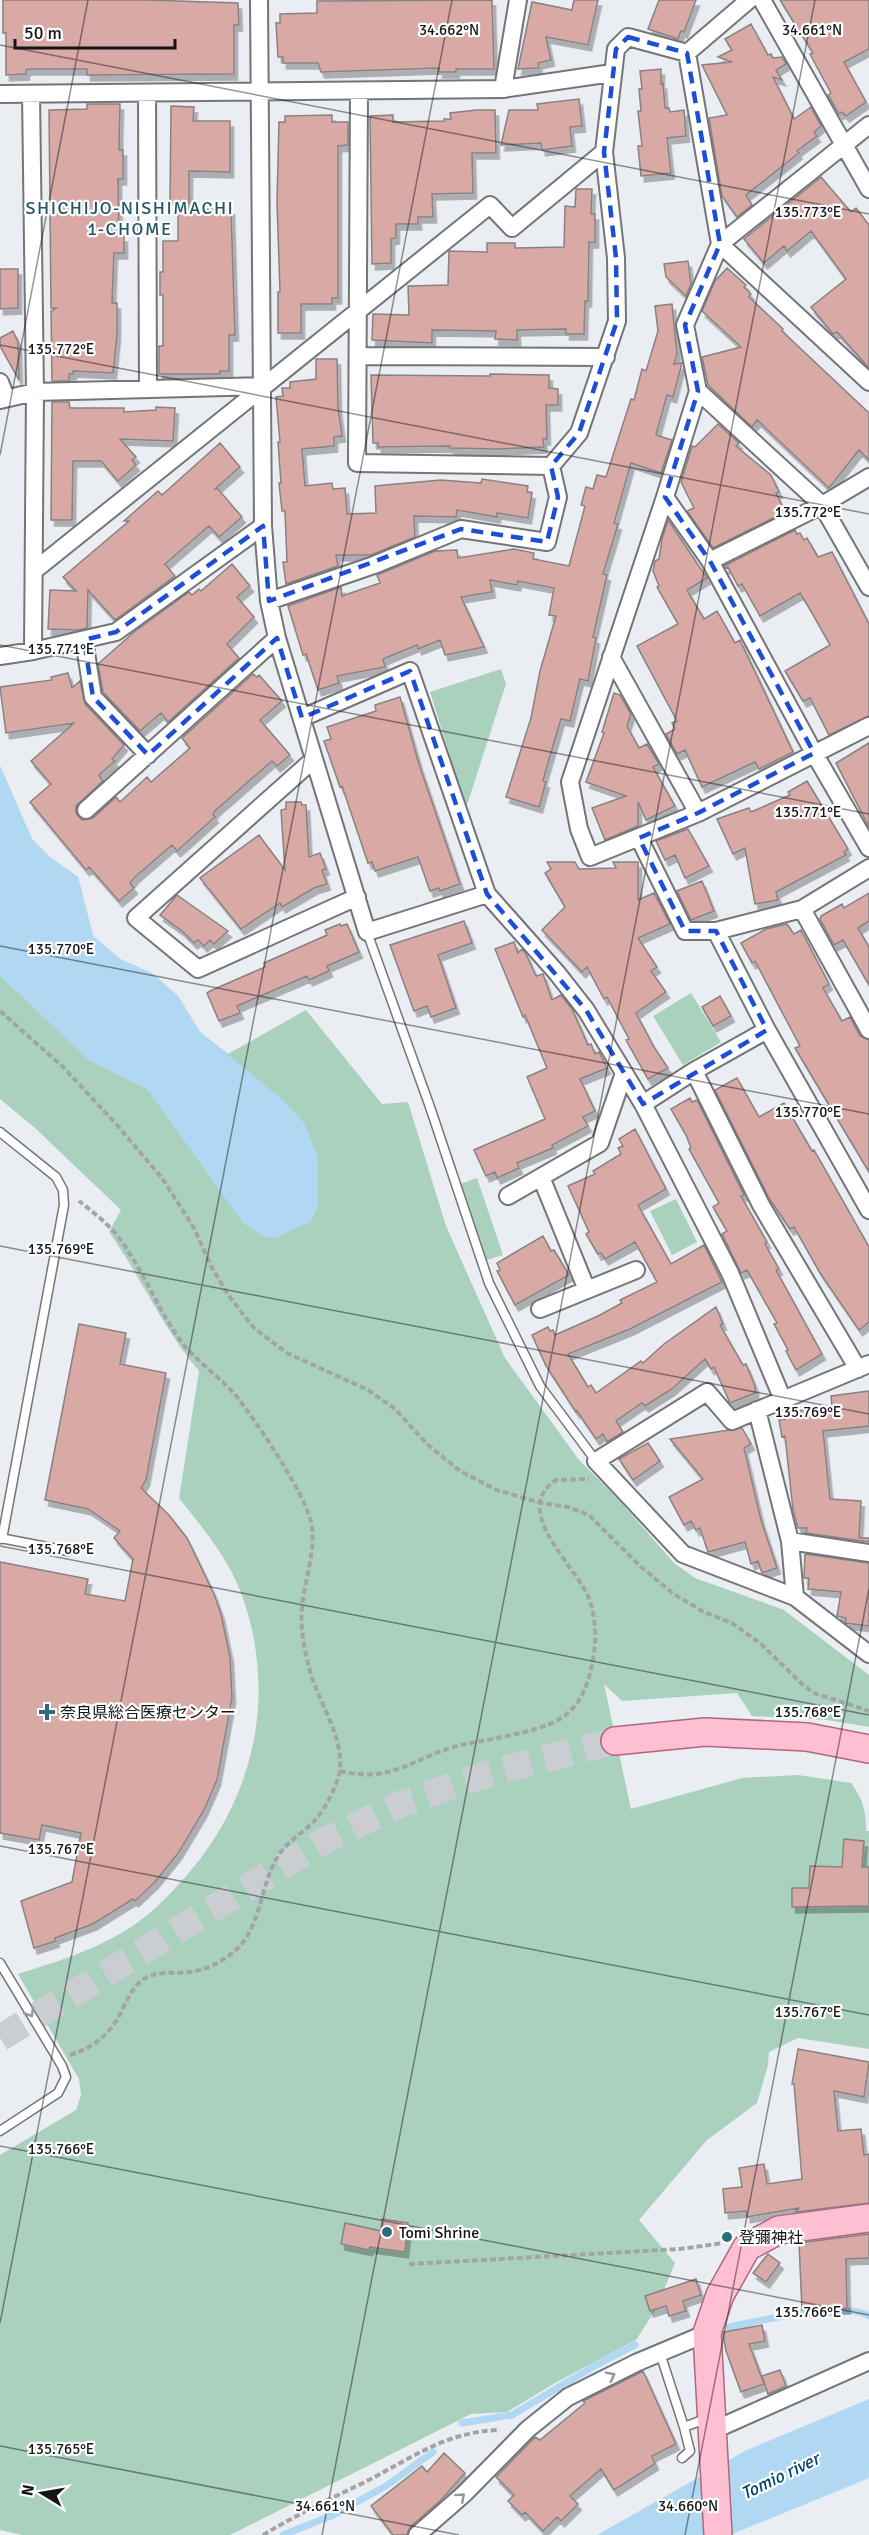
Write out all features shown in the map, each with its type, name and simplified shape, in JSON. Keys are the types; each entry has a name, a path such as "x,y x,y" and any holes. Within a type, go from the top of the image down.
{"main road":[{"path":"615,1741 705,1732 807,1737 869,1749"},
{"path":"718,2535 707,2333 720,2295 747,2247 779,2230 869,2218"}],"street":[{"path":"259,0 262,526 269,601 277,638 367,932 487,894"},
{"path":"503,89 518,0"},
{"path":"687,53 749,0"},
{"path":"762,0 869,189"},
{"path":"551,466 579,433 617,321 616,258 604,152 616,49 628,37 687,53"},
{"path":"687,53 720,244 869,382"},
{"path":"0,94 503,89 612,73"},
{"path":"360,92 357,464 551,466"},
{"path":"147,93 148,389"},
{"path":"31,94 35,392 33,651"},
{"path":"869,124 720,244 685,325 698,391 570,782 579,829 590,857 698,813 869,726"},
{"path":"35,570 490,205 512,228 604,152"},
{"path":"359,356 606,357"},
{"path":"2,394 262,386"},
{"path":"698,391 822,505 869,587"},
{"path":"269,601 374,565 461,529 547,542 558,497 551,466"},
{"path":"710,561 822,505 869,477"},
{"path":"665,497 710,561 814,753 869,848"},
{"path":"0,656 116,632 262,526"},
{"path":"86,810 277,638"},
{"path":"84,640 93,697 148,755"},
{"path":"611,657 698,813"},
{"path":"302,718 410,670 487,894 557,973 586,1010 643,1104 730,1273 783,1400"},
{"path":"314,759 136,918 198,969 357,897"},
{"path":"639,837 685,931 716,932 802,909 869,868"},
{"path":"802,909 869,1030"},
{"path":"716,932 766,1030 869,1209"},
{"path":"643,1104 694,1071 766,1030"},
{"path":"694,1071 761,1205 863,1366 732,1421 707,1392 596,1461 683,1554 795,1598 869,1654"},
{"path":"508,1196 600,1143 624,1073"},
{"path":"541,1177 587,1290"},
{"path":"540,1309 636,1270"},
{"path":"757,1410 790,1541 795,1598"},
{"path":"790,1541 869,1553"},
{"path":"417,2535 464,2494 528,2429 568,2397 707,2333"},
{"path":"712,2424 869,2361"}],"lane":[{"path":"367,932 430,1107 489,1283 540,1386 596,1461"},
{"path":"0,1132 56,1177 63,1190 64,1205 1,1539 68,1551"},
{"path":"0,1963 58,2058 66,2077 58,2093 0,2130"},
{"path":"660,2353 690,2451 682,2458"},
{"path":"684,2427 712,2424"}],"path":[{"path":"0,1011 63,1067 162,1178 194,1228 211,1266 228,1295 254,1328 287,1353 368,1390 395,1409 426,1444 460,1472 497,1490 541,1503 568,1507 589,1515 639,1565 672,1593 704,1612 732,1623 761,1644 808,1689 828,1699 869,1711"},
{"path":"58,2058 79,2052 94,2044 108,2032 134,1988 144,1978 156,1974 206,1969 227,1958 241,1945 254,1925 278,1856 296,1834 316,1819 340,1771 335,1735 309,1669 304,1640 301,1611 311,1552 311,1523 298,1492 272,1448 236,1397 179,1337 128,1249 103,1219 63,1190"},
{"path":"340,1771 357,1775 376,1775 399,1769 444,1749 535,1728 558,1720 578,1703 593,1663 596,1645 595,1622 590,1599 573,1570 547,1535 541,1519 541,1503 544,1492 556,1480 610,1476"},
{"path":"409,2264 680,2248 722,2243"},
{"path":"263,2535 299,2513 366,2481 430,2446 480,2430 528,2429"}],"highlighted area":[{"path":"628,37 687,53 720,244 685,325 698,391 665,497 710,561 814,753 698,813 639,838 685,931 716,931 767,1030 643,1104 586,1010 487,894 410,671 302,718 277,638 148,755 93,697 84,640 116,632 263,526 269,601 461,529 547,542 558,497 551,466 579,433 617,321 616,258 604,152 616,49"}],"green space":[{"path":"501,669 506,684 466,808 430,692"},
{"path":"0,766 32,839 51,858 78,877 93,936 120,959 153,974 178,996 200,1032 228,1054 306,1010 382,1104 408,1102 446,1226 505,1358 579,1460 617,1498 674,1563 695,1578 784,1610 869,1675 869,1727 827,1720 752,1716 737,1693 622,1701 604,1684 631,1809 742,1778 798,1775 851,1783 861,1800 866,1831 869,1831 869,2049 798,2038 769,2052 768,2065 757,2103 707,2140 639,2220 675,2263 656,2309 636,2340 555,2383 507,2412 471,2414 230,2535 22,2535 0,2530 0,2155 76,2110 81,2095 79,2079 18,1974 81,1953 125,1931 165,1899 204,1854 224,1822 240,1788 251,1752 257,1715 258,1677 254,1639 238,1586 216,1546 179,1498 199,1371 174,1338 109,1232 121,1210 35,1128 0,1099"},
{"path":"691,993 721,1042 683,1065 653,1016"},
{"path":"477,1178 503,1255 483,1261 457,1185"},
{"path":"676,1199 697,1242 672,1255 650,1211"}],"water":[{"path":"0,766 32,839 51,858 78,877 93,936 120,959 153,974 178,996 200,1032 283,1100 304,1123 318,1157 318,1206 310,1222 275,1238 263,1236 243,1223 147,1089 89,1060 0,976"},
{"name":"Tomio river","path":"869,2399 869,2478 730,2535 597,2535 745,2451"}],"building":[{"path":"3,0 148,0 238,3 239,25 234,25 234,74 87,75 87,69 29,69 26,70 26,74 6,75"},
{"path":"492,0 494,69 456,69 456,72 439,72 439,68 321,72 318,63 283,63 283,57 278,57 276,23 280,23 280,14 317,13 317,1"},
{"path":"574,0 598,0 588,45 546,37 551,60 538,63 539,68 518,69 532,2 572,10"},
{"path":"659,0 696,0 684,32 681,31 678,39 648,29"},
{"path":"780,0 869,0 869,49 844,62 866,102 846,116 842,112 839,114 828,95 831,93 810,54 813,53"},
{"path":"751,24 768,55 771,54 773,58 782,57 786,64 776,70 782,80 773,77 794,119 811,107 821,126 814,132 817,136 797,151 799,153 746,195 752,205 737,217 722,196 709,118 727,115 702,65 732,62 718,57 732,50 725,39"},
{"path":"661,69 665,108 669,108 670,112 684,110 686,136 667,138 671,173 641,176 638,146 642,146 638,111 641,111 640,71"},
{"path":"579,99 582,126 570,127 572,146 542,150 541,143 501,145 509,110 538,110 537,104"},
{"path":"87,104 120,104 119,150 123,150 123,179 118,179 119,236 124,236 124,253 114,253 112,303 117,303 117,335 113,373 73,371 73,374 69,374 69,381 52,381 51,311 56,308 51,308 49,110 87,109"},
{"path":"171,106 194,107 193,121 230,121 230,172 189,171 189,203 170,204"},
{"path":"495,110 496,153 472,153 473,193 432,194 433,217 418,217 418,224 396,224 396,238 391,239 391,263 372,264 370,116 393,115 393,122 444,121 444,119 451,119 450,113"},
{"path":"332,115 332,122 348,122 348,145 338,146 338,298 332,298 332,304 301,304 301,333 278,333 278,292 280,292 277,202 279,122 285,122 285,116"},
{"path":"821,177 851,212 856,208 869,225 869,368 837,332 833,334 811,307 846,279 811,231 787,251 784,246 764,263 744,239"},
{"path":"576,189 592,189 591,214 595,214 595,242 589,242 588,301 585,301 584,334 566,334 566,329 517,330 517,340 495,339 496,331 432,330 432,343 372,340 373,314 409,315 408,286 448,285 449,251 487,252 487,243 515,243 515,248 564,247 565,206 575,207"},
{"path":"231,209 235,335 229,335 229,371 220,371 220,374 159,374 159,346 163,346 163,295 160,295 160,272 163,272 163,241 178,241 178,210"},
{"path":"688,261 691,284 686,296 666,277 664,264"},
{"path":"727,268 746,285 744,287 751,294 749,297 783,329 782,331 869,413 869,460 859,450 829,488 757,420 752,427 708,385 702,357 741,347 702,311 715,281"},
{"path":"0,269 18,269 18,308 0,309"},
{"path":"672,304 677,354 674,364 682,363 673,397 667,395 656,435 672,440 661,473 631,463 614,523 618,524 603,574 607,575 593,637 596,638 588,681 580,679 570,721 561,719 543,781 546,782 539,807 506,797 531,718 540,671 556,616 549,615 554,588 518,581 517,585 490,580 492,592 461,597 484,647 445,655 440,640 418,649 417,645 383,659 385,667 337,676 339,683 318,690 306,654 303,655 288,606 341,587 342,596 380,583 377,575 435,551 457,550 458,558 514,549 534,553 533,559 569,566 585,506 581,505 586,487 593,489 597,475 606,477 631,399 634,400 642,369 646,371 658,331 655,306"},
{"path":"13,331 18,342 19,380 0,346 0,338"},
{"path":"316,359 337,359 338,407 342,436 334,437 334,446 302,449 305,486 332,483 333,489 345,488 347,514 376,513 375,486 441,480 481,483 482,479 528,486 527,492 532,493 528,518 497,513 497,517 457,510 456,517 414,516 415,537 371,555 336,555 338,566 286,584 283,562 287,562 285,511 282,511 279,483 281,483 278,442 280,442 276,397 283,396 282,388 290,388 290,382 316,379"},
{"path":"490,374 549,375 549,388 558,389 558,405 546,405 547,439 543,439 544,447 498,449 450,448 450,446 378,447 378,443 373,443 371,375 490,376"},
{"path":"52,402 69,402 70,408 124,408 124,412 156,410 156,407 175,408 173,441 120,439 136,457 132,460 136,465 118,481 101,461 73,461 72,520 51,520"},
{"path":"718,424 739,443 736,446 771,475 785,512 713,548 687,511 694,508 681,482 692,446 695,447"},
{"path":"220,443 240,467 215,489 218,489 242,517 219,537 209,526 165,564 175,576 115,620 88,590 87,628 48,629 50,590 76,591 63,577 129,521 124,521 158,491 162,495"},
{"path":"668,520 707,578 687,590 704,619 717,611 735,643 740,640 793,752 759,769 755,762 702,787 685,750 677,754 666,734 675,729 672,723 677,721 637,646 678,624 657,587 659,586 653,571 655,561 659,559"},
{"path":"795,530 804,540 807,538 818,557 832,552 869,624 869,716 829,735 810,698 803,701 785,671 830,645 800,593 760,616 742,584 738,586 728,567 724,566"},
{"path":"232,564 250,586 237,597 254,617 227,644 239,658 168,722 161,713 140,731 103,692 98,664 134,632 189,592 192,595 199,589 201,591"},
{"path":"68,673 72,688 80,681 85,704 124,745 112,759 115,761 99,775 103,781 76,806 76,813 82,820 93,818 116,797 120,802 147,777 151,782 190,748 182,738 253,674 257,677 259,675 282,701 260,720 290,755 277,766 272,761 215,811 213,815 215,817 177,851 172,845 135,877 130,883 134,888 119,901 89,867 86,870 30,802 51,784 31,761 74,723 6,733 0,687 52,680 51,677"},
{"path":"614,693 620,695 631,714 627,726 639,748 647,744 659,764 653,767 675,806 646,820 638,802 638,826 605,840 592,808 626,796 586,782 604,733 602,732"},
{"path":"400,697 419,764 460,884 440,891 439,888 430,891 418,857 375,871 372,862 368,863 324,741 331,739 327,727 376,711 375,705"},
{"path":"869,743 869,827 836,763"},
{"path":"807,781 848,849 844,852 846,855 776,892 778,900 755,904 745,848 733,854 717,819 749,808 751,812 790,795 788,792"},
{"path":"286,802 301,802 302,805 306,805 309,857 320,853 326,869 322,870 327,884 314,888 282,907 280,903 241,929 200,878 259,835 285,870 281,810 286,809"},
{"path":"688,829 709,866 685,878 675,855 665,860 656,841"},
{"path":"547,862 575,862 579,869 616,868 613,862 638,862 638,900 654,893 670,924 638,938 657,967 651,971 666,992 636,1013 668,1068 648,1079 626,1040 629,1039 607,997 604,999 587,967 582,972 542,930 565,907 545,873 551,869"},
{"path":"702,881 714,911 691,920 677,891"},
{"path":"869,893 869,921 858,928 869,947 869,985 843,940 834,945 820,919 821,916 842,904 844,908"},
{"path":"177,895 228,931 214,944 210,940 204,946 198,940 194,943 160,915"},
{"path":"464,921 472,943 438,955 456,1008 431,1017 427,1006 414,1011 390,945"},
{"path":"340,924 341,926 347,924 359,952 327,966 329,971 309,980 307,976 237,1006 240,1013 219,1021 207,993 265,967 264,963 327,935 325,930"},
{"path":"787,924 794,934 801,930 829,984 823,988 842,1021 850,1017 860,1036 869,1040 869,1172 795,1048 800,1046 755,961 752,963 741,943 766,929"},
{"path":"514,942 518,953 522,949 526,954 536,976 543,974 552,1000 561,995 572,1009 588,1045 591,1044 595,1054 599,1052 607,1068 580,1079 595,1111 583,1117 588,1126 552,1145 553,1148 517,1163 519,1168 497,1178 495,1172 486,1176 474,1150 545,1119 527,1077 547,1068 495,949"},
{"path":"720,996 731,1016 713,1026 702,1007"},
{"path":"737,1078 759,1117 784,1103 812,1151 814,1150 869,1247 869,1322 859,1330 820,1273 794,1227 790,1229 769,1198 715,1090"},
{"path":"690,1098 692,1102 697,1100 744,1195 741,1196 767,1242 765,1244 779,1269 776,1270 822,1354 796,1370 774,1324 777,1323 747,1270 741,1273 722,1234 727,1231 713,1207 719,1203 689,1149 691,1148 686,1135 671,1109"},
{"path":"635,1129 666,1189 638,1205 671,1264 704,1245 722,1282 630,1329 568,1354 588,1387 591,1385 596,1393 641,1361 643,1363 664,1344 716,1307 723,1324 720,1325 743,1365 746,1364 755,1386 755,1393 730,1403 714,1367 711,1369 705,1359 672,1389 645,1406 642,1403 616,1421 623,1432 607,1442 603,1434 596,1439 576,1412 546,1366 532,1335 548,1327 555,1335 598,1316 622,1303 620,1300 657,1282 635,1242 605,1259 601,1253 598,1254 586,1234 589,1232 568,1186 595,1174 593,1171 621,1154 618,1148 623,1146 619,1139"},
{"path":"543,1236 569,1275 515,1305 497,1271 500,1270 497,1263"},
{"path":"79,1324 126,1333 120,1364 166,1373 146,1480 141,1488 169,1515 187,1538 214,1594 221,1614 230,1657 232,1698 217,1780 204,1810 179,1852 155,1882 135,1901 133,1899 93,1924 55,1938 56,1941 34,1948 21,1901 72,1882 81,1833 42,1825 39,1840 0,1833 0,1562 88,1579 85,1594 125,1601 133,1559 114,1538 120,1531 88,1509 45,1500"},
{"path":"869,1391 869,1426 823,1431 830,1499 861,1501 859,1538 869,1538 869,1542 806,1533 807,1528 798,1528 793,1510 785,1436 782,1437 779,1420 787,1419 786,1412 832,1407 831,1396"},
{"path":"742,1428 751,1444 744,1448 761,1520 777,1568 762,1573 758,1561 751,1564 745,1542 708,1552 700,1528 696,1530 691,1521 684,1525 669,1497 703,1479 670,1439"},
{"path":"648,1443 660,1461 633,1480 619,1459"},
{"path":"805,1554 869,1563 869,1626 845,1623 846,1618 837,1616 841,1592 808,1589 809,1578 804,1578"},
{"path":"844,1839 864,1841 862,1867 869,1867 869,1906 792,1907 792,1888 809,1888 810,1866 842,1867"},
{"path":"798,2049 869,2062 864,2097 834,2091 838,2131 861,2129 864,2155 869,2154 869,2203 796,2212 799,2208 747,2217 746,2211 725,2213 723,2189 742,2187 739,2168 764,2164 767,2184 802,2179 794,2084 792,2084"},
{"path":"382,2219 408,2223 405,2252 370,2247 369,2250 341,2244 345,2223 381,2231"},
{"path":"869,2234 869,2258 846,2259 847,2308 802,2310 799,2243"},
{"path":"768,2254 780,2263 766,2282 753,2273"},
{"path":"696,2279 701,2295 683,2301 686,2311 669,2316 666,2306 650,2311 645,2296"},
{"path":"762,2325 765,2341 749,2344 764,2384 741,2392 726,2351 723,2335 724,2332"},
{"path":"780,2370 786,2386 768,2394 762,2376"},
{"path":"643,2371 676,2444 652,2456 655,2464 614,2490 601,2469 570,2496 578,2504 561,2521 557,2517 543,2531 525,2512 522,2515 508,2501 514,2495 496,2477 535,2437 540,2440 585,2403 583,2401"},
{"path":"444,2453 465,2473 440,2501 410,2527 407,2535 393,2535 371,2506 422,2466 427,2472"}],"waterway":[{"path":"729,2327 821,2311 841,2310 869,2316"},
{"path":"462,2423 512,2415 635,2345"},
{"path":"283,2535 333,2515 386,2486 433,2452"}],"tunnel":[{"path":"0,2038 324,1841 398,1805 490,1773 615,1741"}],"place":[{"name":"奈良県総合医療センター","path":"47,1712"},
{"name":"Tomi Shrine","path":"387,2232"},
{"name":"登彌神社","path":"727,2237"}],"district":[{"name":"SHICHIJO-NISHIMACHI 1-CHOME","path":"130,218"}]}
